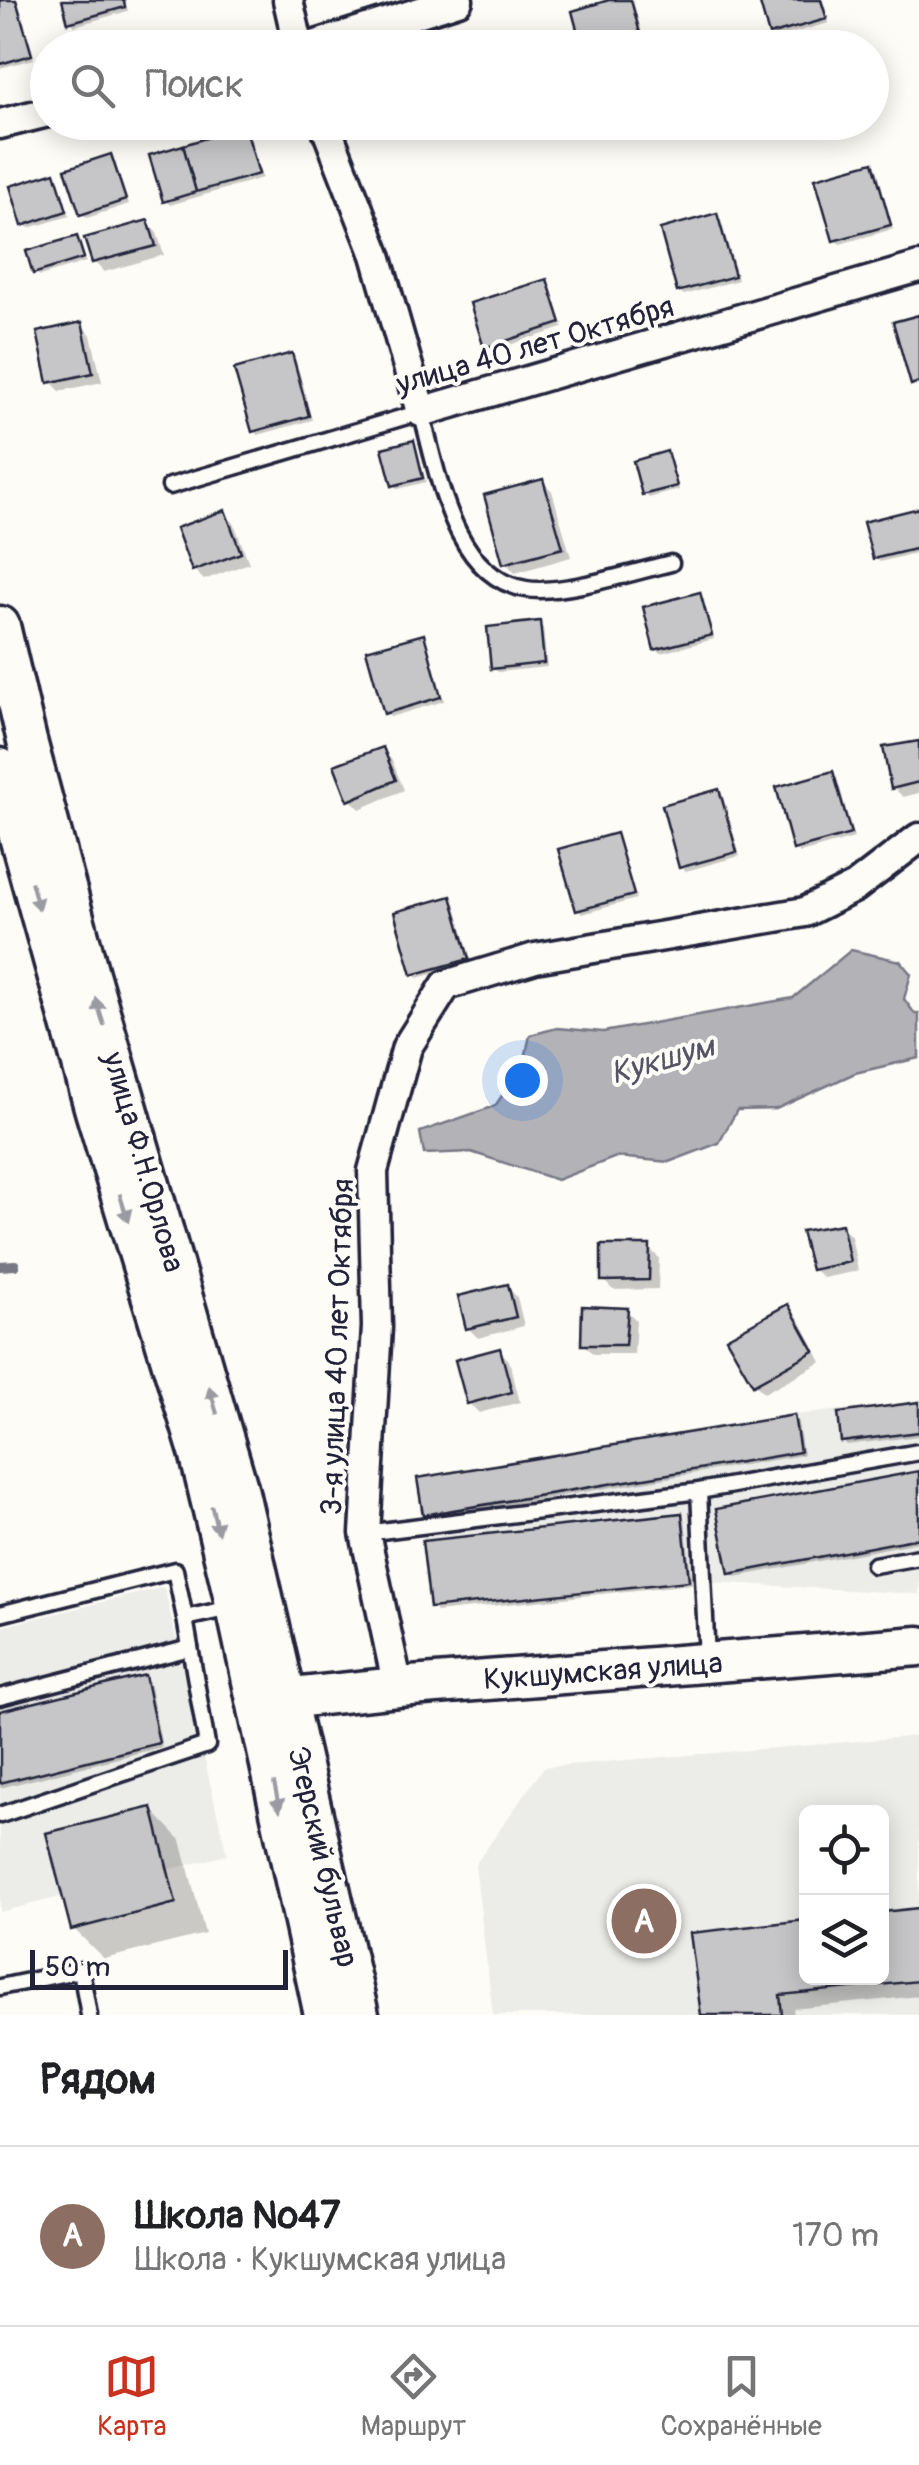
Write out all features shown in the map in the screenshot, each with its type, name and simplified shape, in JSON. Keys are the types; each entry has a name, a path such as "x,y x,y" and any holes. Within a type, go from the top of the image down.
{"main road":[{"name":"улица Ф.Н.Орлова","path":"0,626 90,974 238,1488 272,1700"},
{"name":"улица Ф.Н.Орлова","path":"0,768 94,1111 199,1452 236,1606 272,1700"},
{"name":"Кукшумская улица","path":"272,1700 919,1646"},
{"name":"Эгерский бульвар","path":"272,1700 324,2015"},
{"name":"Эгерский бульвар","path":"272,1700 359,2015"}],"street":[{"path":"288,0 295,30"},
{"path":"364,30 458,0"},
{"path":"0,124 30,116"},
{"path":"331,140 376,254 421,412"},
{"name":"улица 40 лет Октября","path":"421,412 919,267"},
{"name":"3-я улица 40 лет Октября","path":"398,1687 365,1532 377,1326 373,1171 408,1047 446,984 535,958 804,912 855,887 919,838"}],"lane":[{"name":"улица 40 лет Октября","path":"170,486 421,412"},
{"path":"421,412 451,516 470,555 494,577 525,589 555,589 671,564"},
{"path":"365,1532 699,1491 919,1452"},
{"path":"699,1491 708,1663"},
{"path":"874,1565 919,1557"},
{"path":"0,1614 175,1570 208,1745 0,1815"},
{"path":"185,1618 236,1606"},
{"path":"0,1696 190,1648"},
{"path":"0,1988 81,1970 89,2015"}],"shaded area":[{"path":"919,1402 919,1594 689,1581 430,1608 417,1478 794,1415"},
{"path":"164,1587 227,1855 0,1912 0,1627"},
{"path":"919,1736 919,2015 493,2015 475,1865 544,1767"}],"water":[{"path":"851,950 900,961 911,974 904,999 919,1014 919,1058 855,1073 776,1109 737,1110 719,1143 669,1162 616,1157 557,1180 471,1152 424,1154 420,1132 495,1106 524,1063 530,1035 557,1028 603,1032 793,998"}],"building":[{"path":"0,0 16,0 30,56 0,64"},
{"path":"62,0 124,0 125,7 68,23"},
{"path":"609,0 631,0 639,30 577,30 572,11"},
{"path":"759,0 821,0 827,19 787,30 768,30"},
{"path":"199,140 249,140 259,174 196,192 183,145"},
{"path":"183,145 196,192 163,202 149,155"},
{"path":"111,154 126,200 80,215 65,169"},
{"path":"873,162 891,225 833,241 815,178"},
{"path":"55,172 67,211 22,226 10,186"},
{"path":"717,213 735,276 677,292 660,229"},
{"path":"148,220 156,246 92,263 84,238"},
{"path":"77,236 84,258 33,274 26,251"},
{"path":"547,279 561,323 484,348 470,303"},
{"path":"919,315 919,382 911,385 893,322"},
{"path":"82,322 93,373 48,383 37,332"},
{"path":"292,353 309,416 252,432 234,369"},
{"path":"414,440 423,478 392,486 382,448"},
{"path":"667,451 677,486 642,495 633,461"},
{"path":"543,479 563,548 503,564 484,495"},
{"path":"919,508 919,548 873,559 863,522"},
{"path":"225,510 241,553 192,571 176,528"},
{"path":"700,592 712,635 654,650 643,607"},
{"path":"540,621 544,663 491,669 487,627"},
{"path":"424,634 441,697 384,714 366,650"},
{"path":"919,741 919,782 891,789 883,747"},
{"path":"383,747 396,780 348,801 334,765"},
{"path":"833,771 851,834 793,850 776,787"},
{"path":"719,789 737,852 679,868 662,805"},
{"path":"616,833 634,895 576,911 558,849"},
{"path":"451,896 469,959 412,975 394,912"},
{"path":"842,1224 850,1262 811,1270 801,1231"},
{"path":"601,1245 650,1245 649,1280 601,1281"},
{"path":"508,1284 516,1317 466,1329 458,1296"},
{"path":"788,1304 814,1351 753,1385 726,1338"},
{"path":"582,1306 628,1308 625,1345 581,1345"},
{"path":"500,1348 512,1392 467,1404 455,1360"},
{"path":"919,1402 919,1432 841,1442 838,1413"},
{"path":"794,1415 800,1452 423,1515 417,1478"},
{"path":"919,1471 919,1538 729,1574 716,1509"},
{"path":"682,1513 689,1581 430,1608 422,1541"},
{"path":"145,1675 159,1743 0,1783 0,1711"},
{"path":"152,1807 176,1903 71,1930 46,1833"},
{"path":"919,1908 919,1994 918,1981 889,1984 889,1911"},
{"path":"799,1921 799,1985 879,1985 780,1995 782,2015 701,2015 690,1933"}],"waterway":[{"name":"Кукшум","path":"0,1266 15,1265"}],"place":[{"name":"Школа №47","path":"644,1921"}]}
